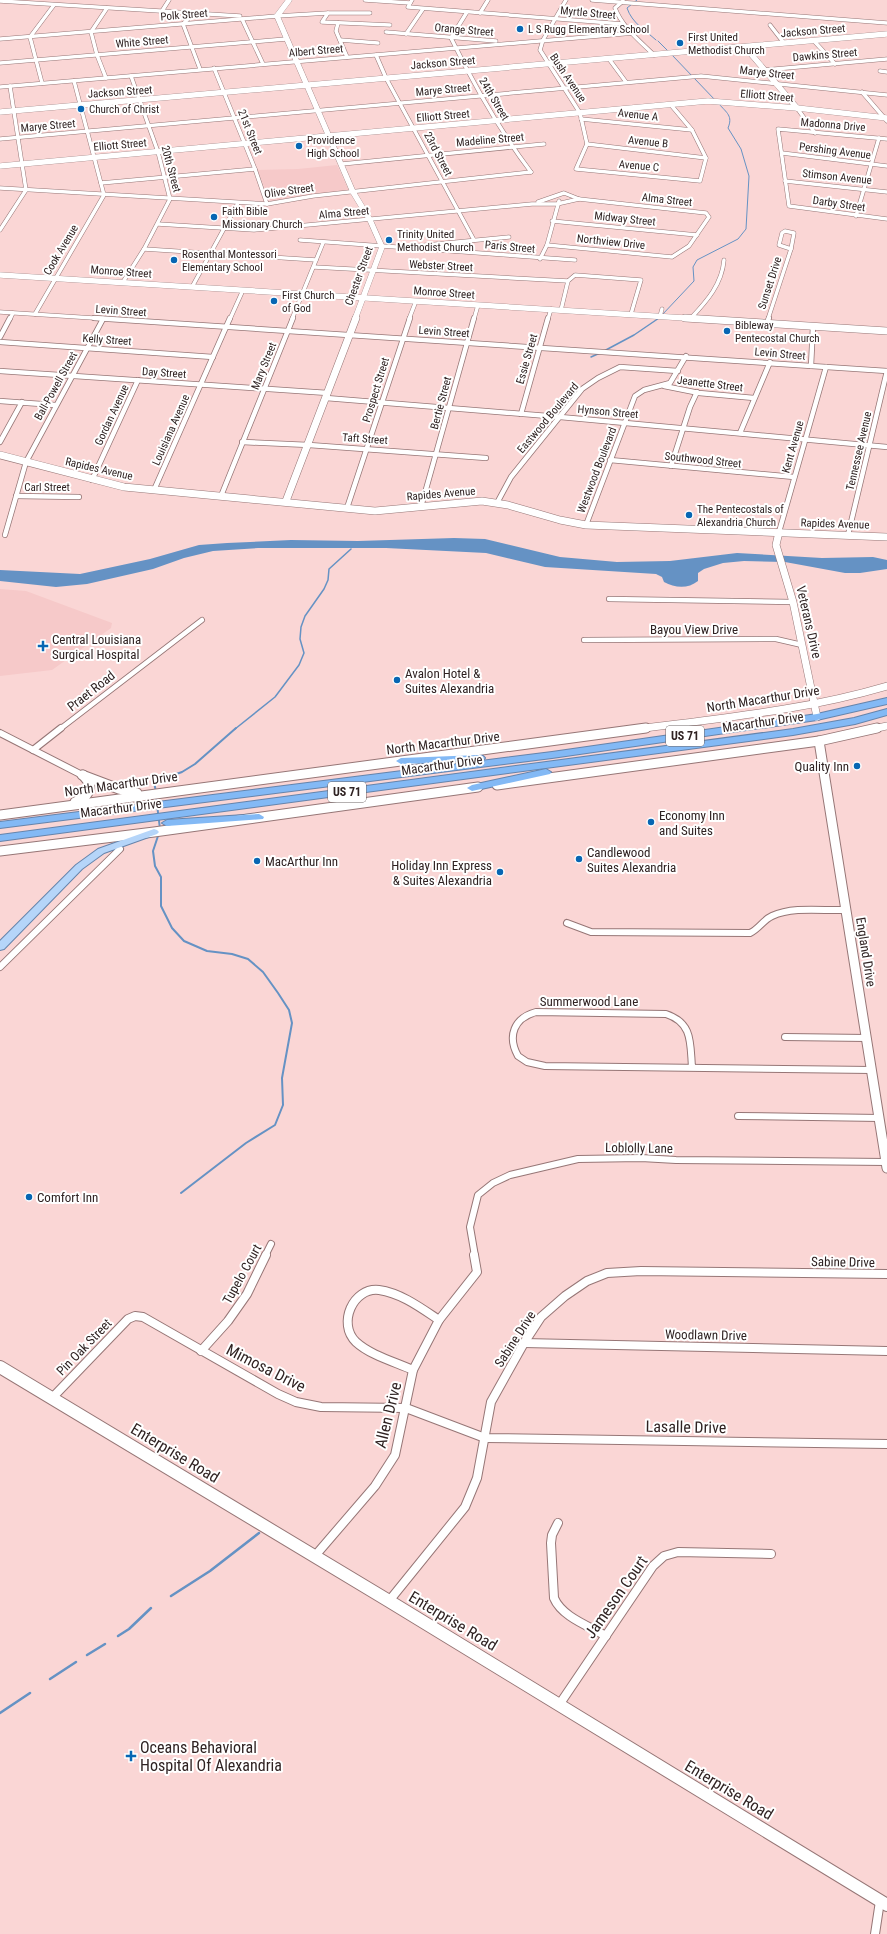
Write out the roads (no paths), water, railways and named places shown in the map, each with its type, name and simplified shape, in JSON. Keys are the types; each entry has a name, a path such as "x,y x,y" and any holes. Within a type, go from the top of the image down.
{"highway":[{"name":"Macarthur Drive","path":"0,825 552,755 817,717 887,701"},
{"name":"Macarthur Drive","path":"0,838 106,825 818,728 856,721 887,712"},
{"path":"817,717 818,728"},
{"path":"401,762 552,755"},
{"path":"472,788 605,757"},
{"path":"106,825 185,823 259,817"}],"main road":[{"path":"0,947 74,872 86,862 112,846 154,832"}],"street":[{"path":"162,11 169,0"},
{"path":"277,16 289,0"},
{"path":"365,0 411,1"},
{"path":"480,13 488,0"},
{"name":"Bush Avenue","path":"566,0 543,40 541,45 541,53 581,116 587,144"},
{"path":"592,0 623,1 887,23"},
{"path":"0,1 266,17"},
{"name":"Myrtle Street","path":"411,1 408,7 623,24"},
{"path":"623,1 616,10 623,24 634,33 654,55"},
{"path":"42,84 30,37 54,5"},
{"path":"106,78 97,55 91,32 107,8"},
{"path":"406,34 423,8"},
{"path":"451,38 467,12"},
{"path":"194,13 183,24 200,69"},
{"path":"328,13 322,22 390,25"},
{"name":"Polk Street","path":"0,39 277,16 328,13 370,13"},
{"name":"Chester Street","path":"277,16 353,192 370,220 382,247 286,502"},
{"path":"242,19 263,64"},
{"path":"338,23 336,31 347,57"},
{"path":"770,25 784,43"},
{"name":"Orange Street","path":"386,32 541,45"},
{"name":"Albert Street","path":"0,87 634,33"},
{"name":"Jackson Street","path":"0,112 141,101 887,34"},
{"name":"24th Street","path":"451,38 481,96 512,147 531,172"},
{"name":"White Street","path":"0,63 286,39"},
{"path":"340,40 378,43"},
{"path":"814,41 835,64"},
{"path":"745,47 797,108 815,133"},
{"name":"23rd Street","path":"376,55 386,78 415,128 474,240"},
{"path":"609,59 626,82"},
{"name":"Dawkins Street","path":"764,70 887,59"},
{"name":"21st Street","path":"214,68 255,169 267,204"},
{"path":"880,72 887,72"},
{"name":"20th Street","path":"123,282 144,249 170,199 158,152 131,76"},
{"name":"Marye Street","path":"0,139 701,76 887,95"},
{"path":"74,81 104,195"},
{"path":"0,230 26,190 10,86"},
{"path":"862,92 886,119"},
{"name":"Elliott Street","path":"0,166 330,137 415,128 581,116 708,101 797,108 886,119"},
{"path":"671,105 692,130 706,158"},
{"name":"Avenue A","path":"581,116 692,130"},
{"name":"Madonna Drive","path":"782,153 778,128 815,133 887,139"},
{"path":"856,216 879,138"},
{"name":"Madeline Street","path":"342,164 544,144"},
{"name":"Avenue B","path":"587,144 706,158"},
{"name":"Avenue C","path":"587,144 576,169 700,181 706,158"},
{"path":"782,153 785,181"},
{"name":"Pershing Avenue","path":"782,153 887,166"},
{"path":"101,183 165,179 255,169"},
{"name":"Olive Street","path":"0,188 267,204 313,196 531,172"},
{"name":"Stimson Avenue","path":"785,181 887,192"},
{"name":"Darby Street","path":"785,181 789,206 887,219"},
{"path":"540,258 547,245 557,204 564,193"},
{"name":"Alma Street","path":"532,204 564,193 579,199 706,213 709,217 697,235"},
{"name":"Cook Avenue","path":"35,314 104,195"},
{"name":"Alma Street","path":"158,224 254,230 532,204 557,204 579,199"},
{"path":"192,287 238,203"},
{"name":"Midway Street","path":"552,221 697,235"},
{"name":"Sunset Drive","path":"767,323 790,249 794,233 785,231 782,233 779,245 790,249"},
{"name":"Northview Drive","path":"547,245 672,257 680,255 697,235"},
{"path":"398,247 509,237"},
{"name":"Paris Street","path":"300,240 323,243 575,260"},
{"name":"Mary Street","path":"221,496 323,243"},
{"path":"144,249 316,260"},
{"path":"692,318 710,299 724,267 724,260"},
{"name":"Webster Street","path":"314,267 568,281"},
{"name":"Monroe Street","path":"0,275 887,331"},
{"path":"561,310 568,281 576,275 641,280 631,314"},
{"name":"Louisiana Avenue","path":"154,490 243,290"},
{"name":"Prospect Street","path":"347,508 383,403 402,338 416,301"},
{"name":"Bertie Street","path":"421,507 466,343 478,305"},
{"name":"Essie Street","path":"521,414 551,309"},
{"path":"660,316 662,309"},
{"name":"Levin Street","path":"0,312 539,348 686,356 887,371"},
{"path":"0,337 13,313"},
{"name":"Ball-Powell Street","path":"5,535 26,462 55,405 103,319"},
{"path":"810,366 813,326"},
{"name":"Kelly Street","path":"0,342 213,357"},
{"path":"664,386 672,381 686,356"},
{"path":"740,433 770,362"},
{"name":"Eastwood Boulevard","path":"497,503 511,478 582,389 616,369 626,367 678,371"},
{"name":"Kent Avenue","path":"779,532 804,439 826,367"},
{"name":"Day Street","path":"0,371 201,384 327,396"},
{"name":"Tennessee Avenue","path":"848,536 887,371"},
{"name":"Gordan Avenue","path":"92,480 138,380"},
{"name":"Jeanette Street","path":"664,386 697,392 754,398"},
{"name":"Westwood Boulevard","path":"586,525 624,423 637,394 644,390 664,386"},
{"path":"671,466 683,428 697,392"},
{"name":"Hynson Street","path":"327,396 383,403 560,417 887,447"},
{"path":"0,401 55,405"},
{"path":"0,442 22,402"},
{"name":"Taft Street","path":"242,442 309,444 486,458"},
{"name":"Rapides Avenue","path":"0,455 92,480 124,487 375,511 475,502 497,503 562,521 586,525 887,537"},
{"name":"Southwood Street","path":"610,460 794,477"},
{"name":"Carl Street","path":"16,496 79,496"},
{"path":"0,524 8,525"},
{"path":"753,532 769,538 777,546"},
{"path":"777,546 779,532"},
{"path":"777,546 782,538 794,533"},
{"name":"Veterans Drive","path":"777,546 794,602 817,717"},
{"path":"609,599 794,602"},
{"name":"Praet Road","path":"33,750 202,620"},
{"name":"Bayou View Drive","path":"584,640 776,639 802,645"},
{"name":"North Macarthur Drive","path":"0,815 154,793 401,762 764,713 815,705 887,686"},
{"path":"0,851 154,832 820,741 887,726"},
{"name":"North Macarthur Drive","path":"0,733 82,774"},
{"name":"England Drive","path":"820,741 887,1165"},
{"path":"82,774 128,791 154,793"},
{"path":"65,805 83,799 89,791 90,784 82,774"},
{"path":"0,967 120,849"},
{"path":"567,923 591,932 750,933 761,928 769,916 773,914 785,912 846,910"},
{"name":"Summerwood Lane","path":"692,1067 688,1031 681,1020 666,1014 536,1012 522,1018 514,1030 516,1052 519,1057 536,1065 872,1070"},
{"path":"785,1037 867,1038"},
{"path":"738,1116 880,1118"},
{"name":"Loblolly Lane","path":"477,1272 470,1228 478,1195 493,1183 510,1174 578,1159 641,1158 887,1165"},
{"name":"Tupelo Court","path":"201,1351 228,1321 248,1294 271,1244"},
{"name":"Sabine Drive","path":"389,1601 464,1507 477,1478 491,1402 524,1343 541,1317 565,1296 588,1281 607,1273 641,1271 887,1274"},
{"name":"Allen Drive","path":"314,1557 375,1486 395,1455 413,1370 440,1320 477,1272"},
{"path":"413,1370 358,1344 348,1334 345,1321 352,1304 361,1294 375,1289 389,1291 440,1320"},
{"name":"Mimosa Drive","path":"135,1316 143,1317 278,1394 296,1402 321,1407 406,1408 485,1438"},
{"name":"Pin Oak Street","path":"53,1397 128,1319 135,1316"},
{"name":"Woodlawn Drive","path":"524,1343 887,1351"},
{"name":"Enterprise Road","path":"0,1367 53,1397 884,1903"},
{"name":"Lasalle Drive","path":"485,1438 887,1444"},
{"path":"558,1523 552,1535 551,1543 554,1598 561,1610 606,1636"},
{"name":"Jameson Court","path":"559,1705 653,1566 670,1552 771,1554"},
{"path":"875,1934 884,1903"}],"water":[{"path":"454,538 485,539 560,557 617,562 670,561 737,553 822,558 873,557 887,560 887,569 860,573 845,573 785,562 744,561 723,563 704,569 698,573 698,581 694,584 681,587 673,586 664,582 662,577 656,574 545,567 486,553 386,548 258,548 213,551 184,558 153,569 87,584 56,587 0,581 0,570 80,574 150,559 199,545 291,540 358,541"}],"waterway":[{"path":"637,0 627,8 629,13 639,26 656,40"},
{"path":"658,41 669,52"},
{"path":"672,55 716,101"},
{"path":"662,315 694,281 693,267 697,260 738,239 746,229 749,176 741,149 728,128 730,120 727,112 719,104"},
{"path":"604,351 634,335 659,318 657,319"},
{"path":"591,357 600,353"},
{"path":"235,729 275,697 299,665 304,653 300,639 301,627 305,616 324,589 328,580 329,569 351,549"},
{"path":"156,792 154,782 182,772 195,764 236,728"},
{"path":"156,796 160,829"},
{"path":"159,833 153,851 155,866 161,877 161,906 172,928 184,941 207,951 232,954 248,959 263,972 278,993 289,1010 292,1023 282,1078 283,1105 275,1125 246,1143 181,1193"},
{"path":"171,1596 210,1571 259,1533"},
{"path":"118,1636 129,1629 151,1608"},
{"path":"87,1655 105,1644"},
{"path":"50,1679 76,1662"},
{"path":"0,1713 30,1693"}],"place":[{"name":"L S Rugg Elementary School","path":"520,29"},
{"name":"First United Methodist Church","path":"680,43"},
{"name":"Church of Christ","path":"81,109"},
{"name":"Providence High School","path":"299,146"},
{"name":"Faith Bible Missionary Church","path":"214,217"},
{"name":"Trinity United Methodist Church","path":"389,240"},
{"name":"Rosenthal Montessori Elementary School","path":"174,260"},
{"name":"First Church of God","path":"274,301"},
{"name":"Bibleway Pentecostal Church","path":"727,331"},
{"name":"The Pentecostals of Alexandria Church","path":"689,515"},
{"name":"Central Louisiana Surgical Hospital","path":"43,646"},
{"name":"Avalon Hotel & Suites Alexandria","path":"397,680"},
{"name":"Quality Inn","path":"857,766"},
{"name":"Economy Inn and Suites","path":"651,822"},
{"name":"Candlewood Suites Alexandria","path":"579,859"},
{"name":"MacArthur Inn","path":"257,861"},
{"name":"Holiday Inn Express & Suites Alexandria","path":"500,872"},
{"name":"Comfort Inn","path":"29,1197"},
{"name":"Oceans Behavioral Hospital Of Alexandria","path":"131,1756"}]}
